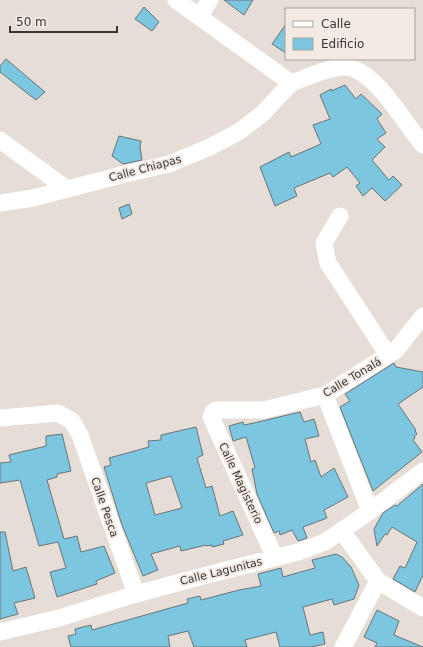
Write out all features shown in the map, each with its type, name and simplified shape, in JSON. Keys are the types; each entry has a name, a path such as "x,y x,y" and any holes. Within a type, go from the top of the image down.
{"street":[{"path":"176,0 291,83 331,69 344,67 356,70 367,76 391,102 423,145"},
{"path":"199,17 210,0"},
{"name":"Calle Chiapas","path":"0,203 33,198 169,164 210,147 240,131 264,113 291,83"},
{"path":"0,140 68,189"},
{"path":"340,216 324,243 328,263 388,355"},
{"name":"Calle Tonalá","path":"216,410 264,410 325,395 396,350 423,316"},
{"path":"325,395 370,511"},
{"name":"Calle Magisterio","path":"216,410 212,412 211,417 275,558"},
{"name":"Calle Pesca","path":"0,418 58,413 72,421 80,435 136,594"},
{"name":"Calle Lagunitas","path":"0,632 59,618 136,594 298,552 325,542 370,511 423,471"},
{"path":"342,531 378,581 423,608"},
{"path":"343,647 378,581"}],"building":[{"path":"224,0 253,0 244,15"},
{"path":"144,7 159,22 152,31 135,19"},
{"path":"285,25 285,52 272,44"},
{"path":"6,59 45,92 36,100 0,72 0,66"},
{"path":"345,85 356,99 361,94 382,114 377,119 386,133 377,139 385,147 372,160 389,180 393,176 402,185 385,201 372,188 363,196 356,186 360,183 347,167 333,177 330,173 294,188 297,196 275,206 260,167 289,152 291,157 321,144 313,125 330,119 320,95 331,89 331,91"},
{"path":"119,136 141,141 140,147 142,160 123,164 112,156"},
{"path":"129,204 132,214 122,219 119,208"},
{"path":"394,363 396,367 423,372 423,387 398,404 416,430 415,431 417,434 413,440 422,452 373,491 340,407 350,401 345,394"},
{"path":"300,412 304,422 314,419 319,436 305,439 311,462 315,460 321,477 334,468 348,497 324,510 327,518 303,527 307,538 298,541 292,530 280,535 279,531 274,533 257,494 252,469 255,468 246,437 233,441 229,426 243,422 244,425"},
{"path":"196,427 203,455 197,458 206,488 212,486 220,516 233,511 243,535 223,541 224,544 212,547 212,545 206,545 181,551 180,546 151,554 158,570 143,576 122,525 104,467 111,465 109,458 149,447 148,441 161,440 161,435","holes":["171,476 182,508 155,515 146,483"]},
{"path":"62,434 71,471 57,474 57,477 47,480 64,539 77,536 81,552 104,546 115,573 96,581 97,584 57,597 50,572 66,568 58,542 39,546 20,480 0,483 0,463 11,462 9,455 46,446 46,436"},
{"path":"423,484 423,575 415,592 393,579 400,566 405,568 417,542 392,527 377,546 374,529 383,513 395,505 397,506"},
{"path":"0,532 5,532 13,571 26,567 35,598 14,603 18,614 0,619"},
{"path":"336,554 342,557 351,567 359,585 354,599 334,605 332,599 303,607 310,635 323,632 325,644 311,647 280,647 276,632 245,640 247,647 194,647 188,631 168,636 170,647 71,647 68,636 76,634 75,629 91,625 92,630 188,603 187,599 200,596 201,600 261,586 258,574 281,568 283,577 315,568 312,560"},
{"path":"377,610 399,621 394,635 423,647 375,647 377,643 364,637"}]}
